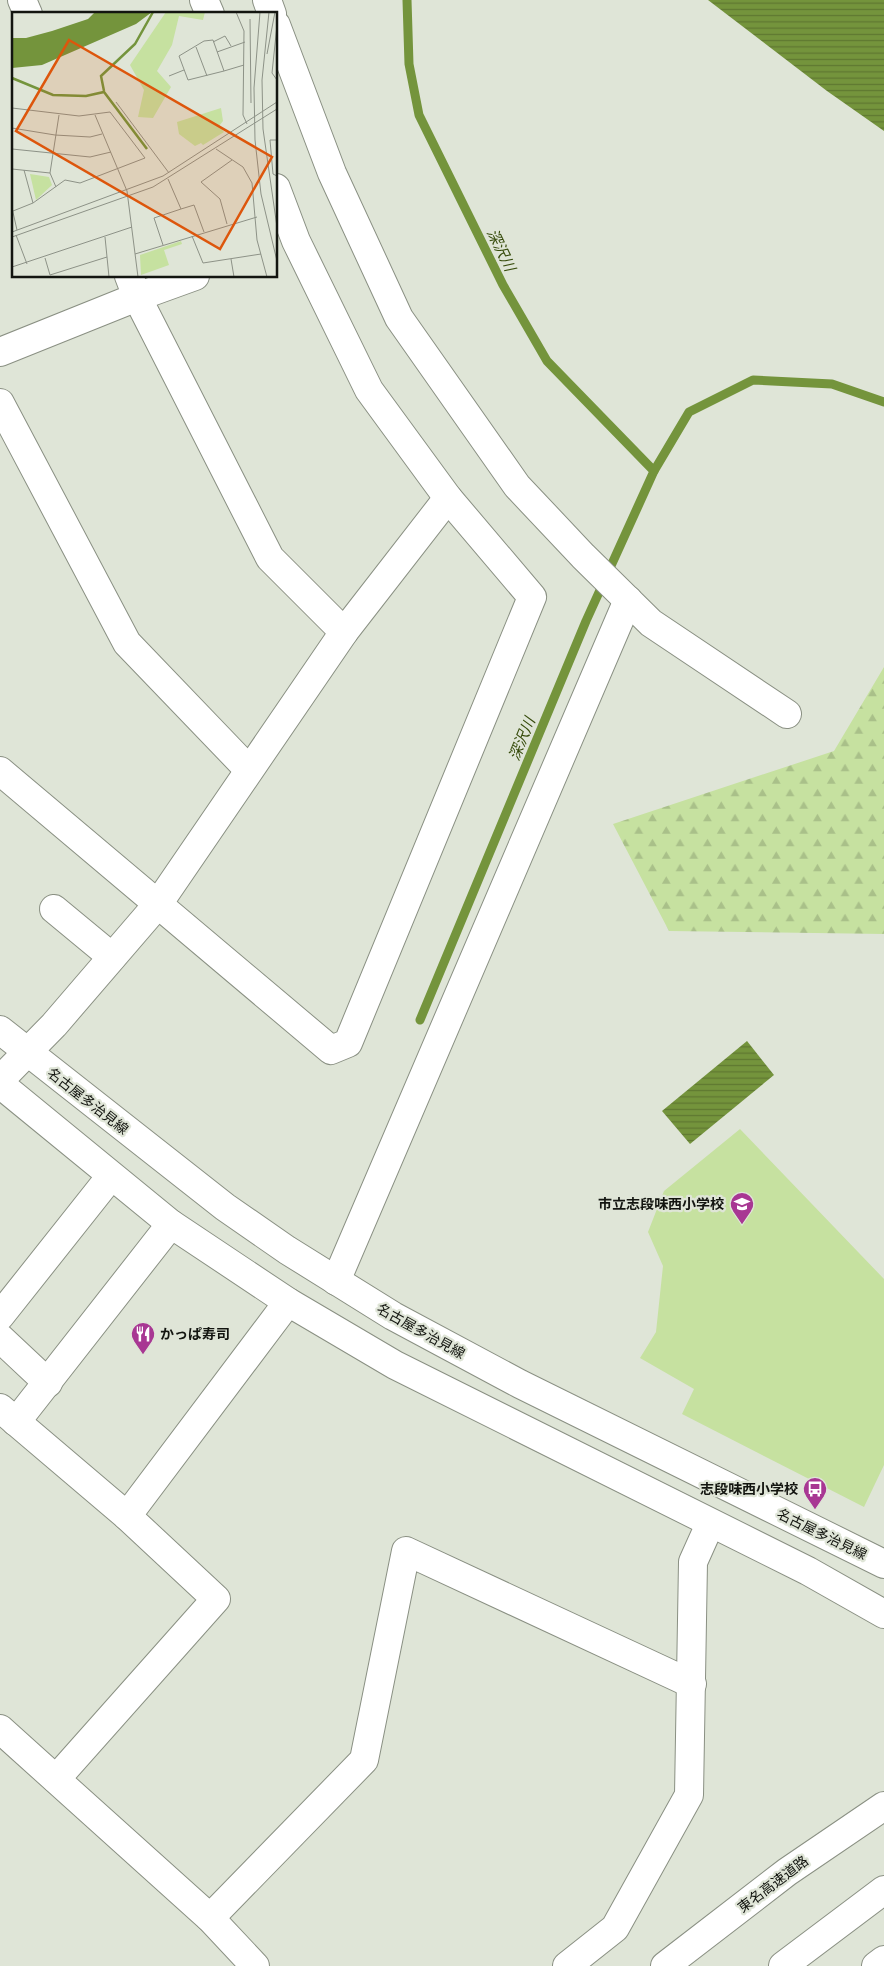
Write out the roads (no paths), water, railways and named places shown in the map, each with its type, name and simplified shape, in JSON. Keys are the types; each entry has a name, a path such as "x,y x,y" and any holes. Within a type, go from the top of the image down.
{"main road":[{"path":"22,0 27,12"},
{"path":"204,0 209,12"},
{"path":"267,0 271,12"},
{"path":"278,29 332,173 399,318 517,486 590,564 652,623 787,714"},
{"path":"0,771 331,1050 348,1043 532,597 448,498 369,390 286,244 278,199"},
{"path":"0,352 133,286 183,278"},
{"path":"133,286 270,558 344,632"},
{"path":"0,403 127,643 249,770"},
{"path":"0,1080 28,1054 158,904 344,632 448,498"},
{"path":"336,1281 624,596"},
{"path":"54,909 112,957"},
{"name":"名古屋多治見線","path":"0,1030 28,1054 225,1207 336,1281 393,1316 520,1384 884,1564"},
{"path":"0,1084 171,1224 288,1302 395,1365 710,1524 808,1571 884,1614"},
{"path":"0,1316 111,1176"},
{"path":"56,1779 216,1598 127,1516 8,1415 48,1383 171,1224"},
{"path":"127,1516 288,1302"},
{"path":"0,1338 48,1383"},
{"path":"567,1966 615,1928 689,1795 693,1562 710,1524"},
{"path":"210,1918 364,1760 406,1551 692,1684"},
{"path":"0,1729 210,1918 255,1966"},
{"name":"東名高速道路","path":"665,1966 788,1872 884,1806"},
{"path":"783,1966 884,1890"},
{"path":"876,1966 884,1960"}],"waterway":[{"name":"深沢川","path":"407,0 409,64 419,115 503,285 547,361 654,471 586,621 420,1020"},
{"name":"深沢川","path":"654,471 689,412 753,380 832,384 884,402"}],"place":[{"name":"市立志段味西小学校","path":"742,1225"},
{"name":"かっぱ寿司","path":"143,1355"},
{"name":"志段味西小学校","path":"815,1510"}]}
